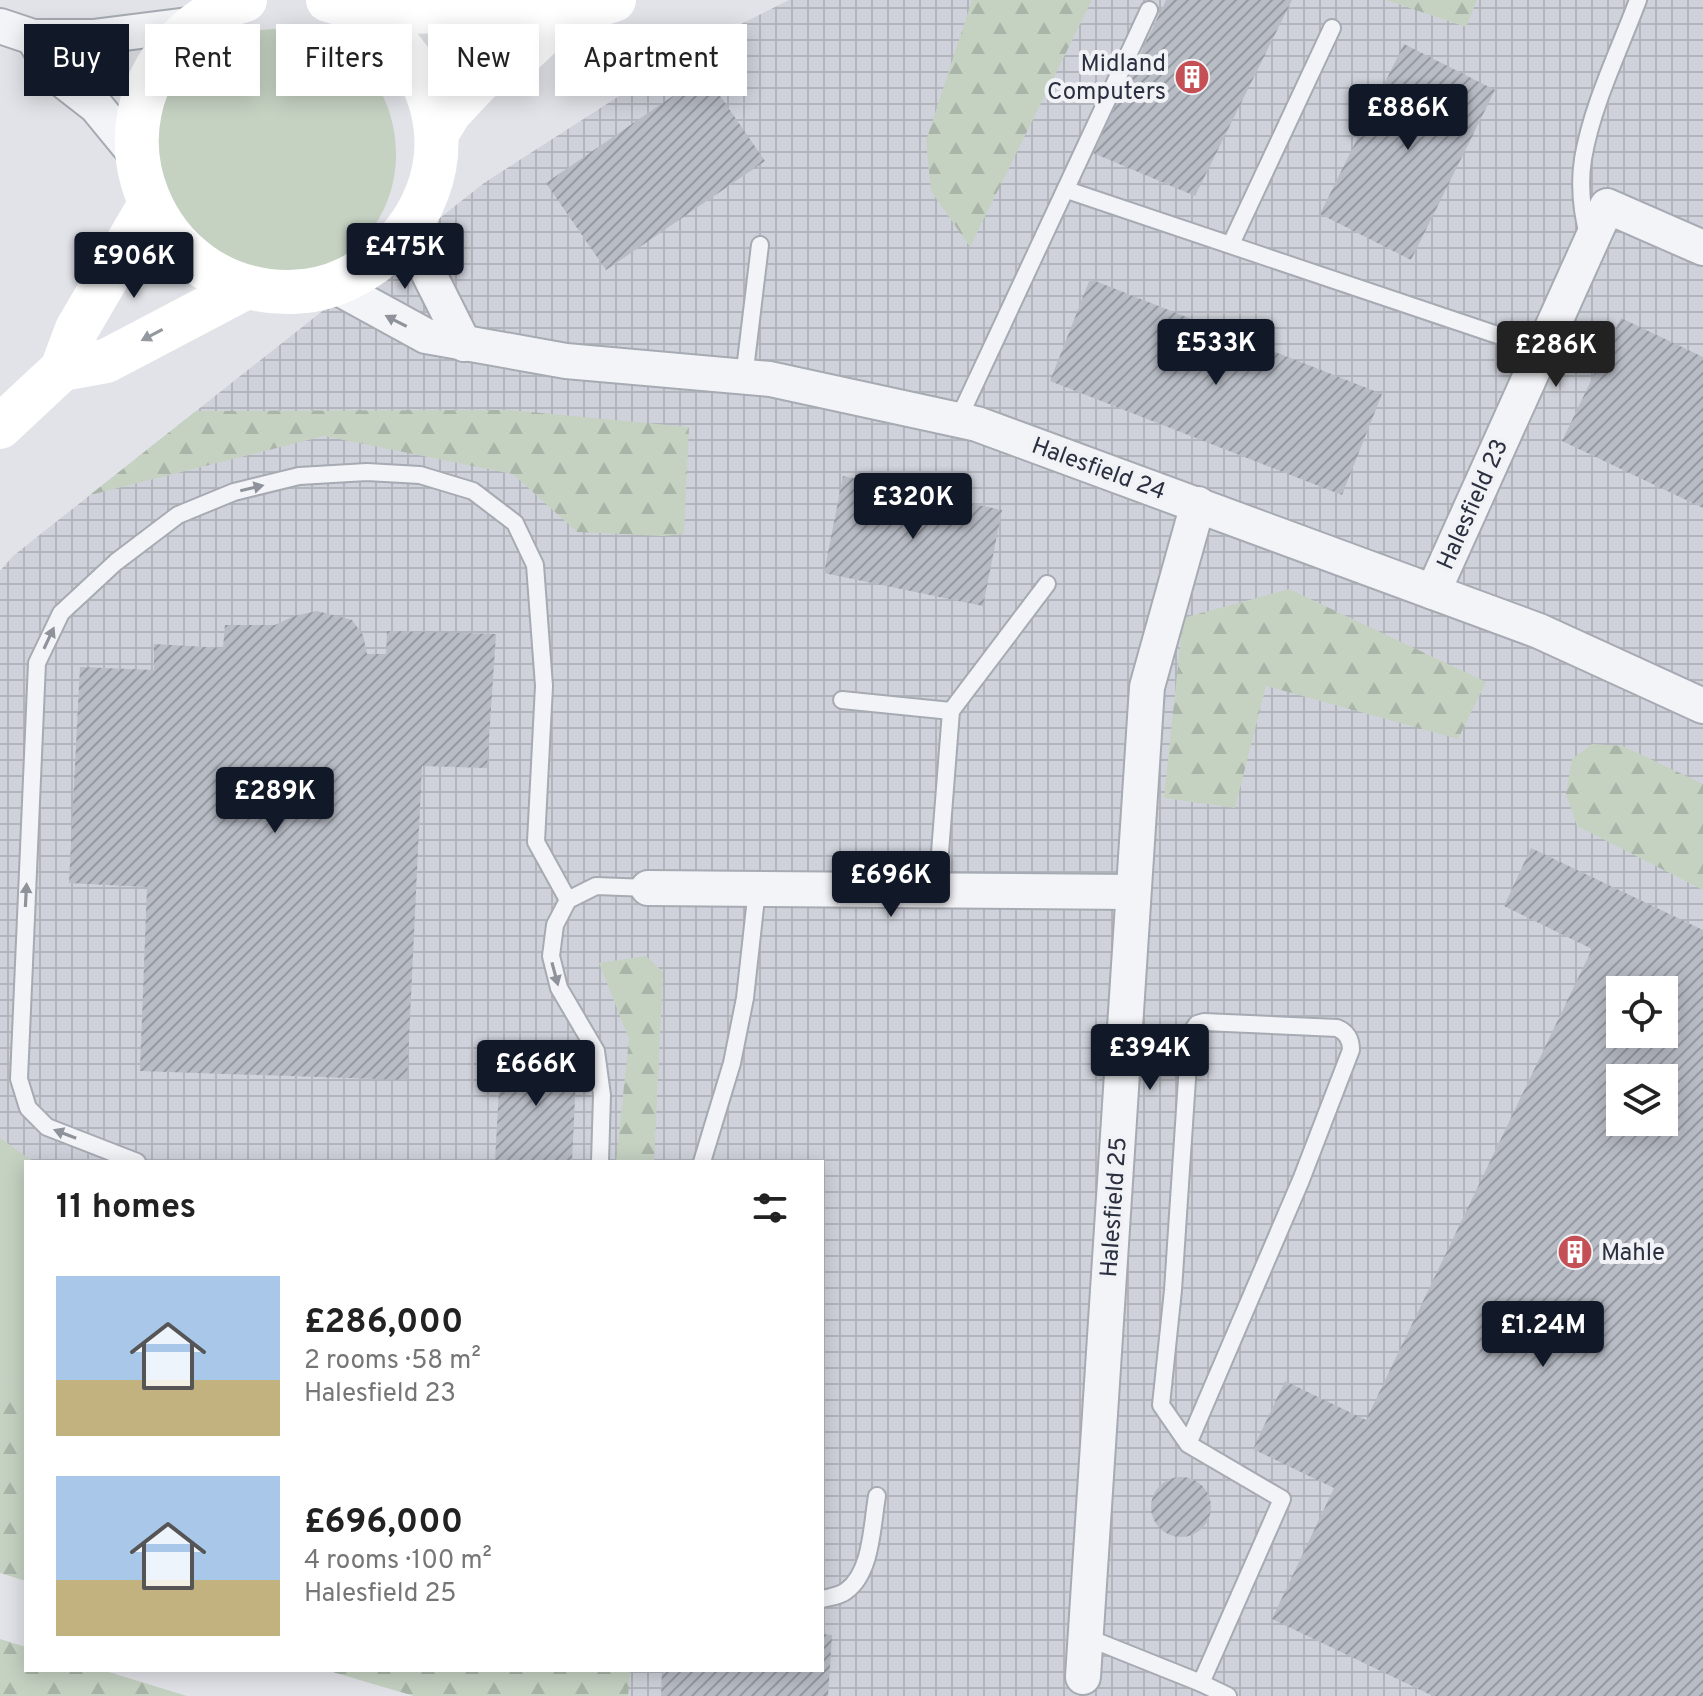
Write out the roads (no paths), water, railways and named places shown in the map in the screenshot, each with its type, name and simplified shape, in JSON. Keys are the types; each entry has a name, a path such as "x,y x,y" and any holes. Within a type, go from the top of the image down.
{"street":[{"path":"196,24 245,0"},
{"path":"437,133 450,112 480,80 526,50 562,16 614,0"},
{"path":"344,6 453,11 471,6 521,5 562,16"},
{"path":"146,96 136,131 141,180 160,224 189,257 207,270 247,287 290,293 333,285 372,265 404,235 416,217 431,177 437,133 432,111 413,64 381,27 344,6"},
{"path":"0,26 24,34"},
{"path":"83,96 96,106 137,156"},
{"path":"0,427 62,369 77,329 150,204"},
{"name":"Halesfield 23","path":"1433,592 1607,206 1703,248"},
{"path":"416,217 429,274 464,344"},
{"name":"Halesfield 24","path":"333,285 426,336 566,361 770,379 992,429 1539,631 1703,706"},
{"path":"62,369 106,361 247,287"},
{"name":"Halesfield 25","path":"1083,1677 1147,687 1198,504"},
{"path":"648,888 1133,892"}],"lane":[{"path":"1590,244 1582,210 1583,161 1592,123 1638,0"},
{"path":"958,420 1149,10"},
{"path":"1231,244 1332,28"},
{"path":"1067,190 1542,350"},
{"path":"744,378 760,245"},
{"path":"132,1160 47,1127 28,1108 19,1079 37,663 61,613 116,562 178,515 234,492 299,476 367,472 420,475 473,491 515,523 535,565 541,618 544,686 536,842 568,900"},
{"path":"937,891 951,711 1047,584"},
{"path":"842,700 951,711"},
{"path":"600,1160 602,1095 596,1051 559,988 551,956 555,925 568,900 596,886 648,888"},
{"path":"703,1160 732,1063 745,998 757,889"},
{"path":"1188,1444 1301,1180 1351,1050 1351,1042 1344,1031 1337,1028 1204,1022 1197,1024 1190,1034 1173,1290 1161,1405 1188,1444 1282,1499 1201,1683"},
{"path":"824,1598 844,1593 855,1583 865,1564 877,1496"},
{"path":"1086,1637 1228,1696"}],"place":[{"name":"Midland Computers","path":"1192,77"},
{"name":"Mahle","path":"1575,1252"}]}
